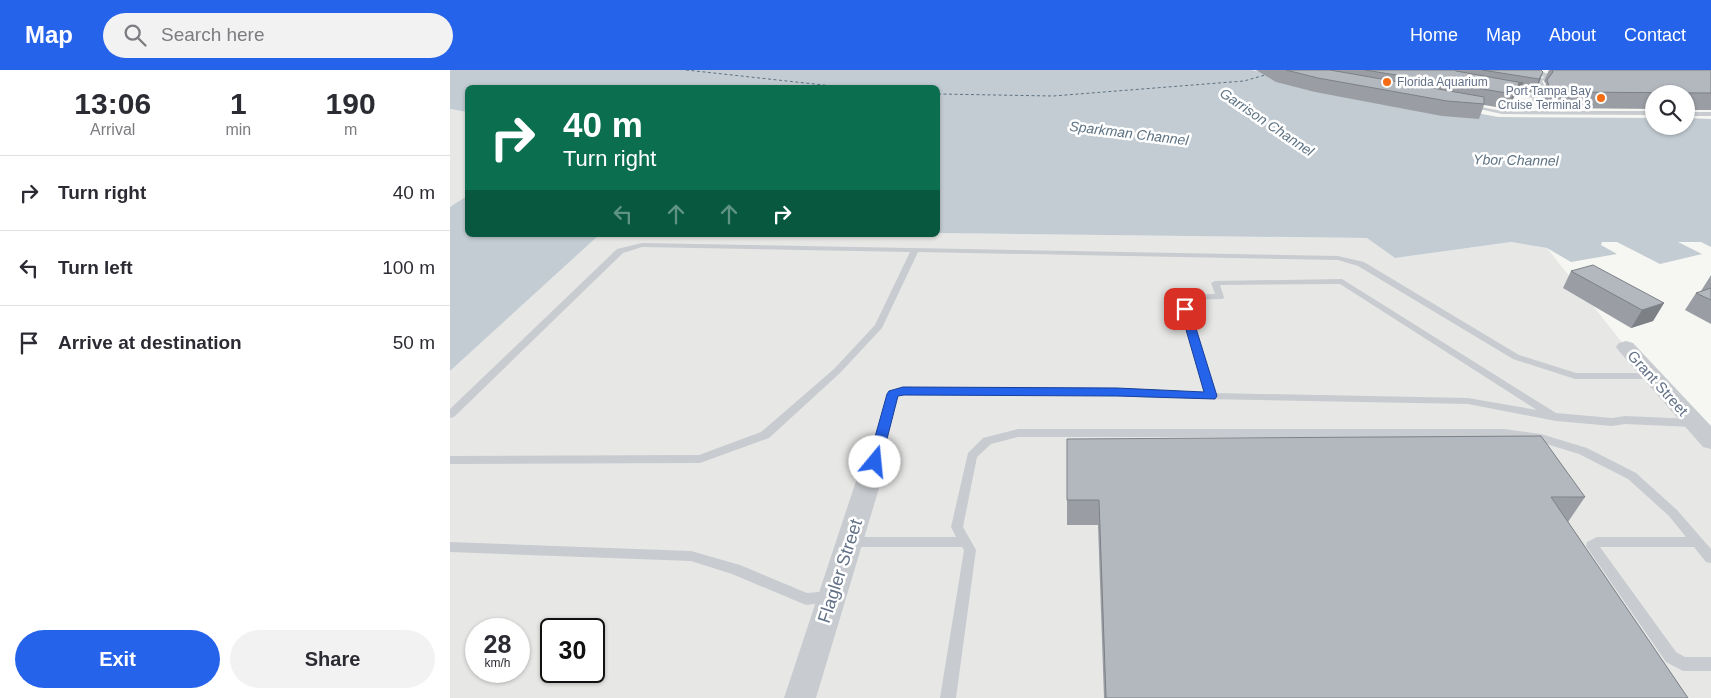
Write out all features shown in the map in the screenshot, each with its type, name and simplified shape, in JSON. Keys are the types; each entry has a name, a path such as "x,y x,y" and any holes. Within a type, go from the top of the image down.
{"street":[{"name":"Grant Street","path":"1626,347 1711,442"},
{"name":"Flagler Street","path":"800,698 880,445"}],"lane":[{"path":"1532,70 1549,76 1570,78"},
{"path":"1539,81 1549,76"},
{"path":"1520,112 1529,108 1543,86 1539,81 1530,79"},
{"path":"1501,91 1536,97"},
{"path":"1464,105 1502,112 1645,113"},
{"path":"1695,114 1711,114"},
{"path":"450,415 620,251 642,245 1338,258 1361,264 1516,357 1575,376 1651,376"},
{"path":"450,460 700,459 765,435 837,371 879,326 915,250"},
{"path":"1211,396 1182,297 1220,297 1215,283 1342,281 1556,417"},
{"path":"880,445 893,394 903,391 1117,392 1211,396 1468,401 1556,417 1612,422 1625,420 1694,423"},
{"path":"948,698 970,550 957,527 972,456 987,441 1018,433 1504,433 1541,438 1584,451 1632,476 1673,513 1711,558"},
{"path":"850,542 965,542"},
{"path":"1698,542 1597,542 1592,546 1670,657 1683,664 1711,664"},
{"path":"450,547 691,556 735,569 806,599 832,597"}],"shaded area":[{"path":"450,109 465,112 465,197 450,207"},
{"path":"940,233 1368,238 1395,258 1511,242 1547,248 1636,360 1711,438 1711,698 450,698 450,371 597,237 940,237"}],"water":[{"path":"450,70 1251,70 1498,117 1645,118 1645,135 1695,135 1695,118 1711,119 1711,247 1701,242 1678,242 1702,254 1660,264 1617,242 1602,242 1601,245 1617,254 1571,262 1547,248 1511,242 1395,258 1367,238 940,233 940,85 465,85 465,112 450,109"},
{"path":"465,197 465,237 597,237 450,371 450,207"}],"building":[{"path":"1286,70 1330,70 1484,97 1484,104 1447,101 1318,78"},
{"path":"1365,70 1455,70 1523,83 1519,83 1513,93 1507,93"},
{"path":"1482,70 1541,70 1543,72 1539,79"},
{"path":"1552,70 1711,70 1711,93 1695,93 1695,85 1645,85 1645,93 1564,92 1550,90 1547,80 1553,72"},
{"path":"1593,265 1664,303 1642,310 1571,271"},
{"path":"1711,288 1711,300 1696,293"},
{"path":"1541,436 1585,497 1551,497 1688,698 1106,698 1099,500 1067,500 1067,439"}],"ferry route":[{"path":"686,70 824,85"},
{"path":"940,94 1053,96 1244,81 1265,75"}],"place":[{"name":"Florida Aquarium","path":"1387,82"},
{"name":"Port Tampa Bay Cruise Terminal 3","path":"1601,98"}],"route":[{"path":"875,462 893,394 903,391 1117,392 1146,395 1211,396 1185,309"}],"water label":[{"name":"Garrison Channel","path":"1267,122"},
{"name":"Sparkman Channel","path":"1129,133"},
{"name":"Ybor Channel","path":"1516,160"}]}
